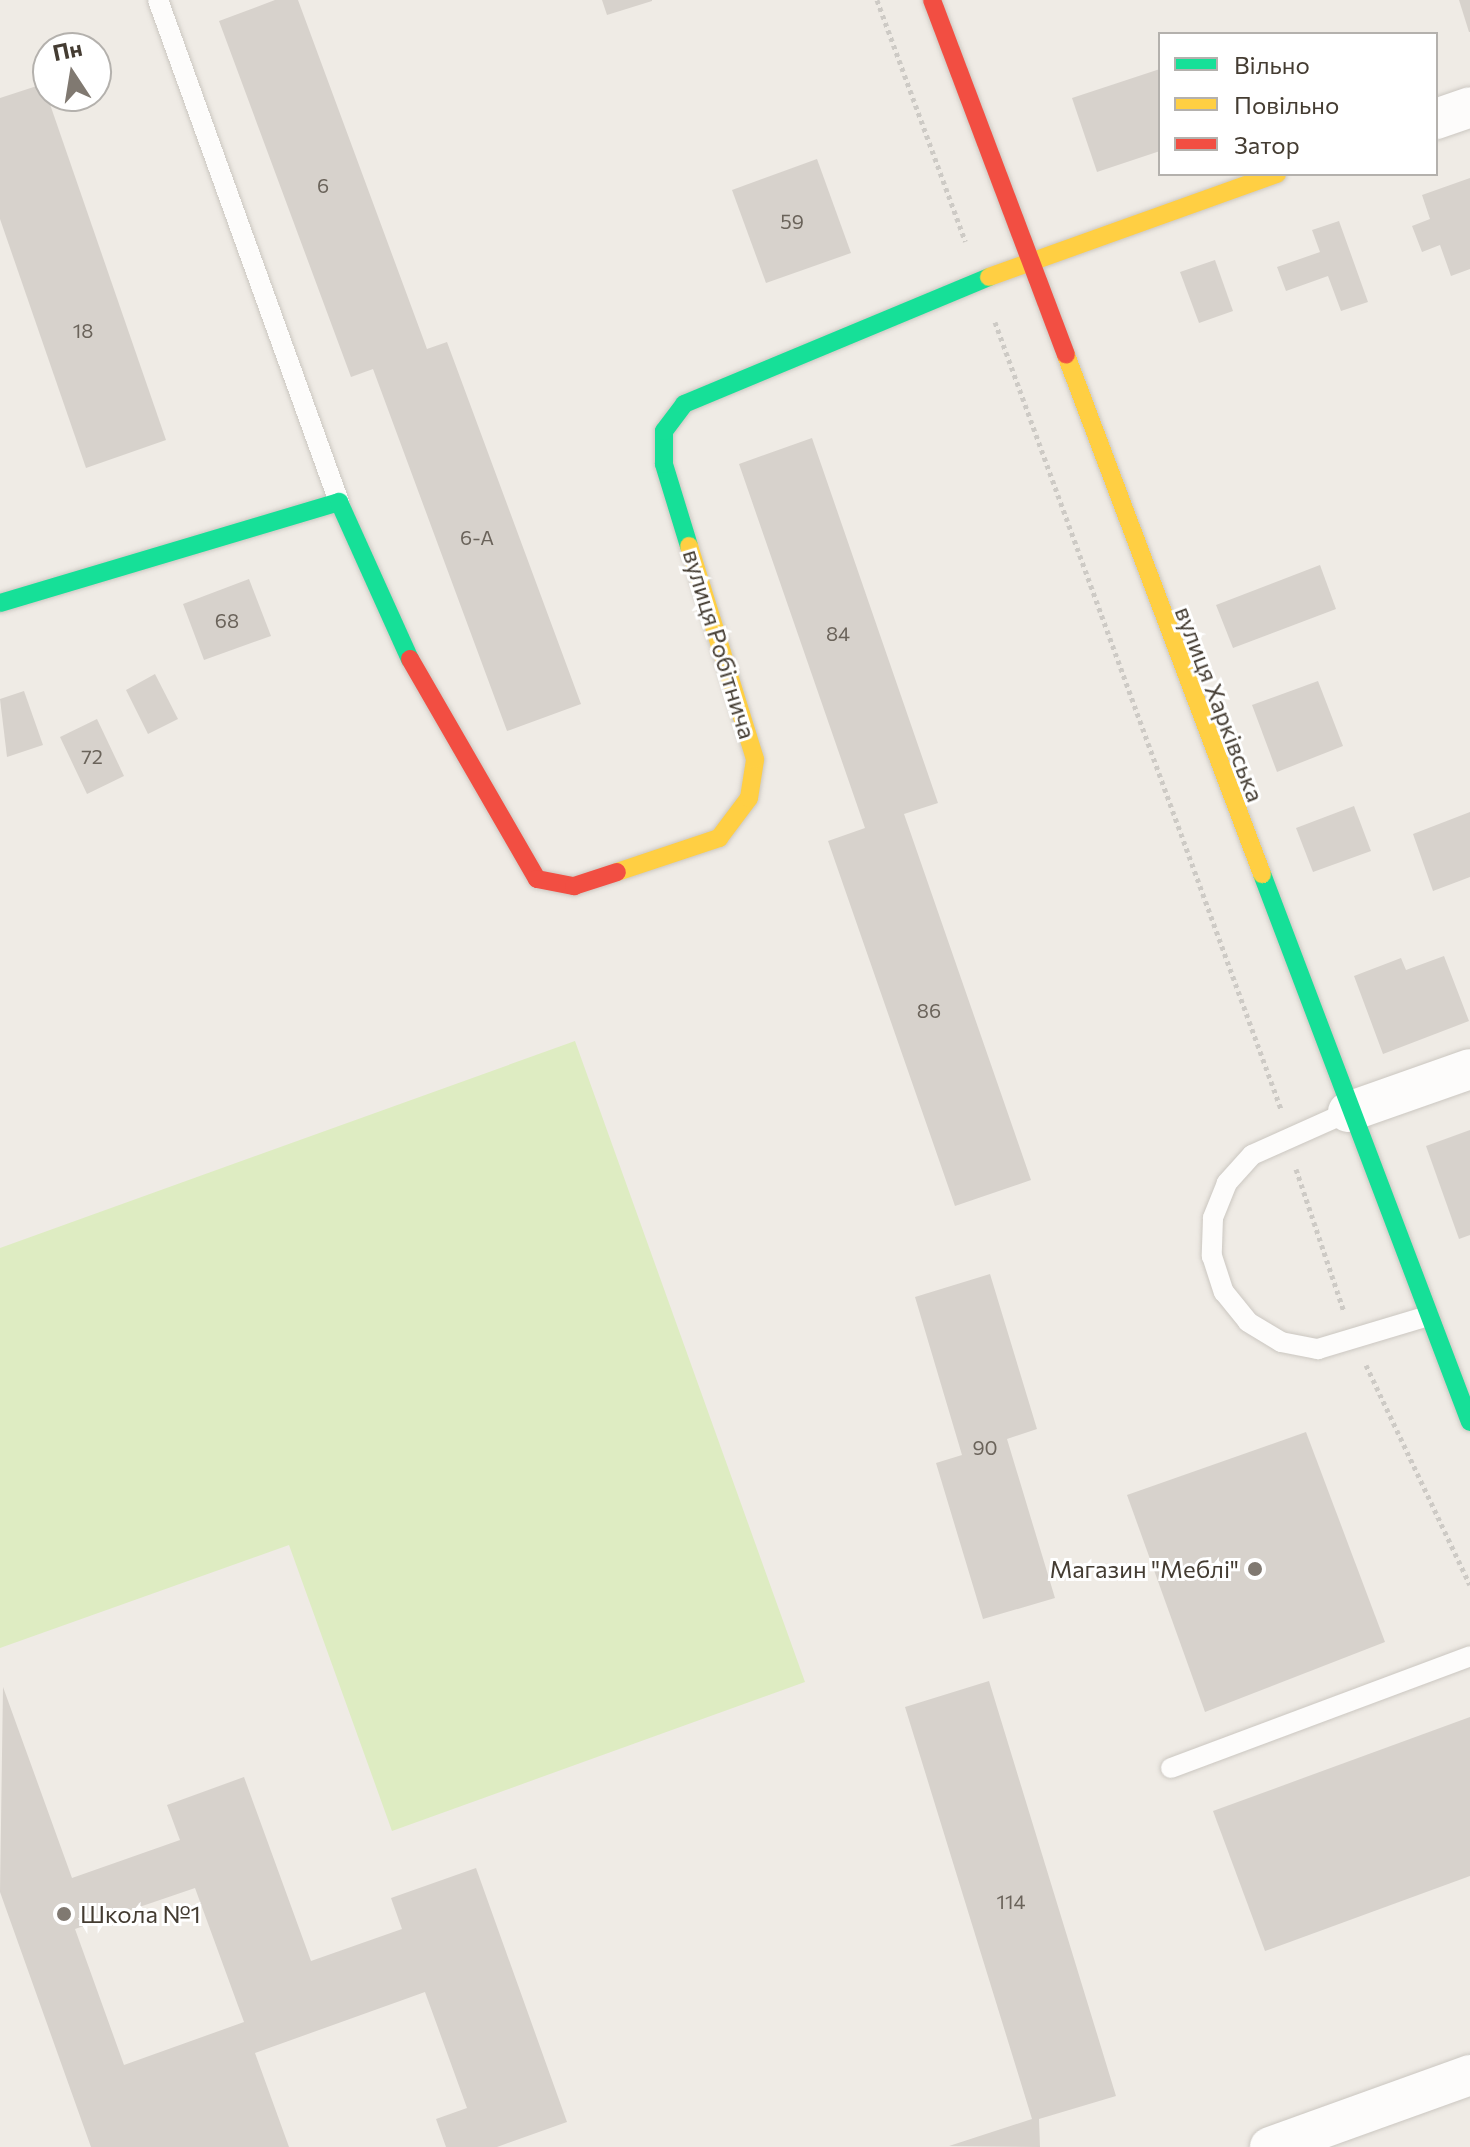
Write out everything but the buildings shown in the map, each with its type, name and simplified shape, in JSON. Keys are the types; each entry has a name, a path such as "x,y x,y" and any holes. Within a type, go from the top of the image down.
{"street":[{"name":"вулиця Харківська","path":"932,0 1027,261 1348,1112 1470,1422"},
{"path":"1438,118 1470,107"},
{"name":"вулиця Робітнича","path":"339,502 429,702 537,879 574,886 719,838 749,798 755,759 664,464 664,431 684,404 1027,261 1271,176"},
{"path":"0,603 339,502"},
{"path":"1348,1112 1470,1069"},
{"path":"1270,2147 1470,2075"}],"lane":[{"path":"158,0 339,502"},
{"path":"1348,1112 1252,1155 1227,1183 1213,1218 1212,1256 1224,1292 1259,1329 1318,1349 1428,1316"},
{"path":"1171,1768 1470,1656"}],"path":[{"path":"877,0 1281,1109"}],"green space":[{"path":"575,1041 805,1682 392,1831 289,1545 0,1648 0,1248"}],"traffic: fast":[{"path":"689,546 664,464 664,431 684,404 989,277"},
{"path":"0,603 339,502 410,659"},
{"path":"1262,874 1470,1422"}],"traffic: slow":[{"path":"989,277 1271,176"},
{"path":"1066,355 1262,874"},
{"path":"617,872 719,838 749,798 755,759 689,546"}],"traffic: jam":[{"path":"932,0 1066,355"},
{"path":"410,659 537,879 574,886 617,872"}],"place":[{"name":"Магазин \"Меблі\"","path":"1255,1569"},
{"name":"Школа №1","path":"64,1914"}]}
